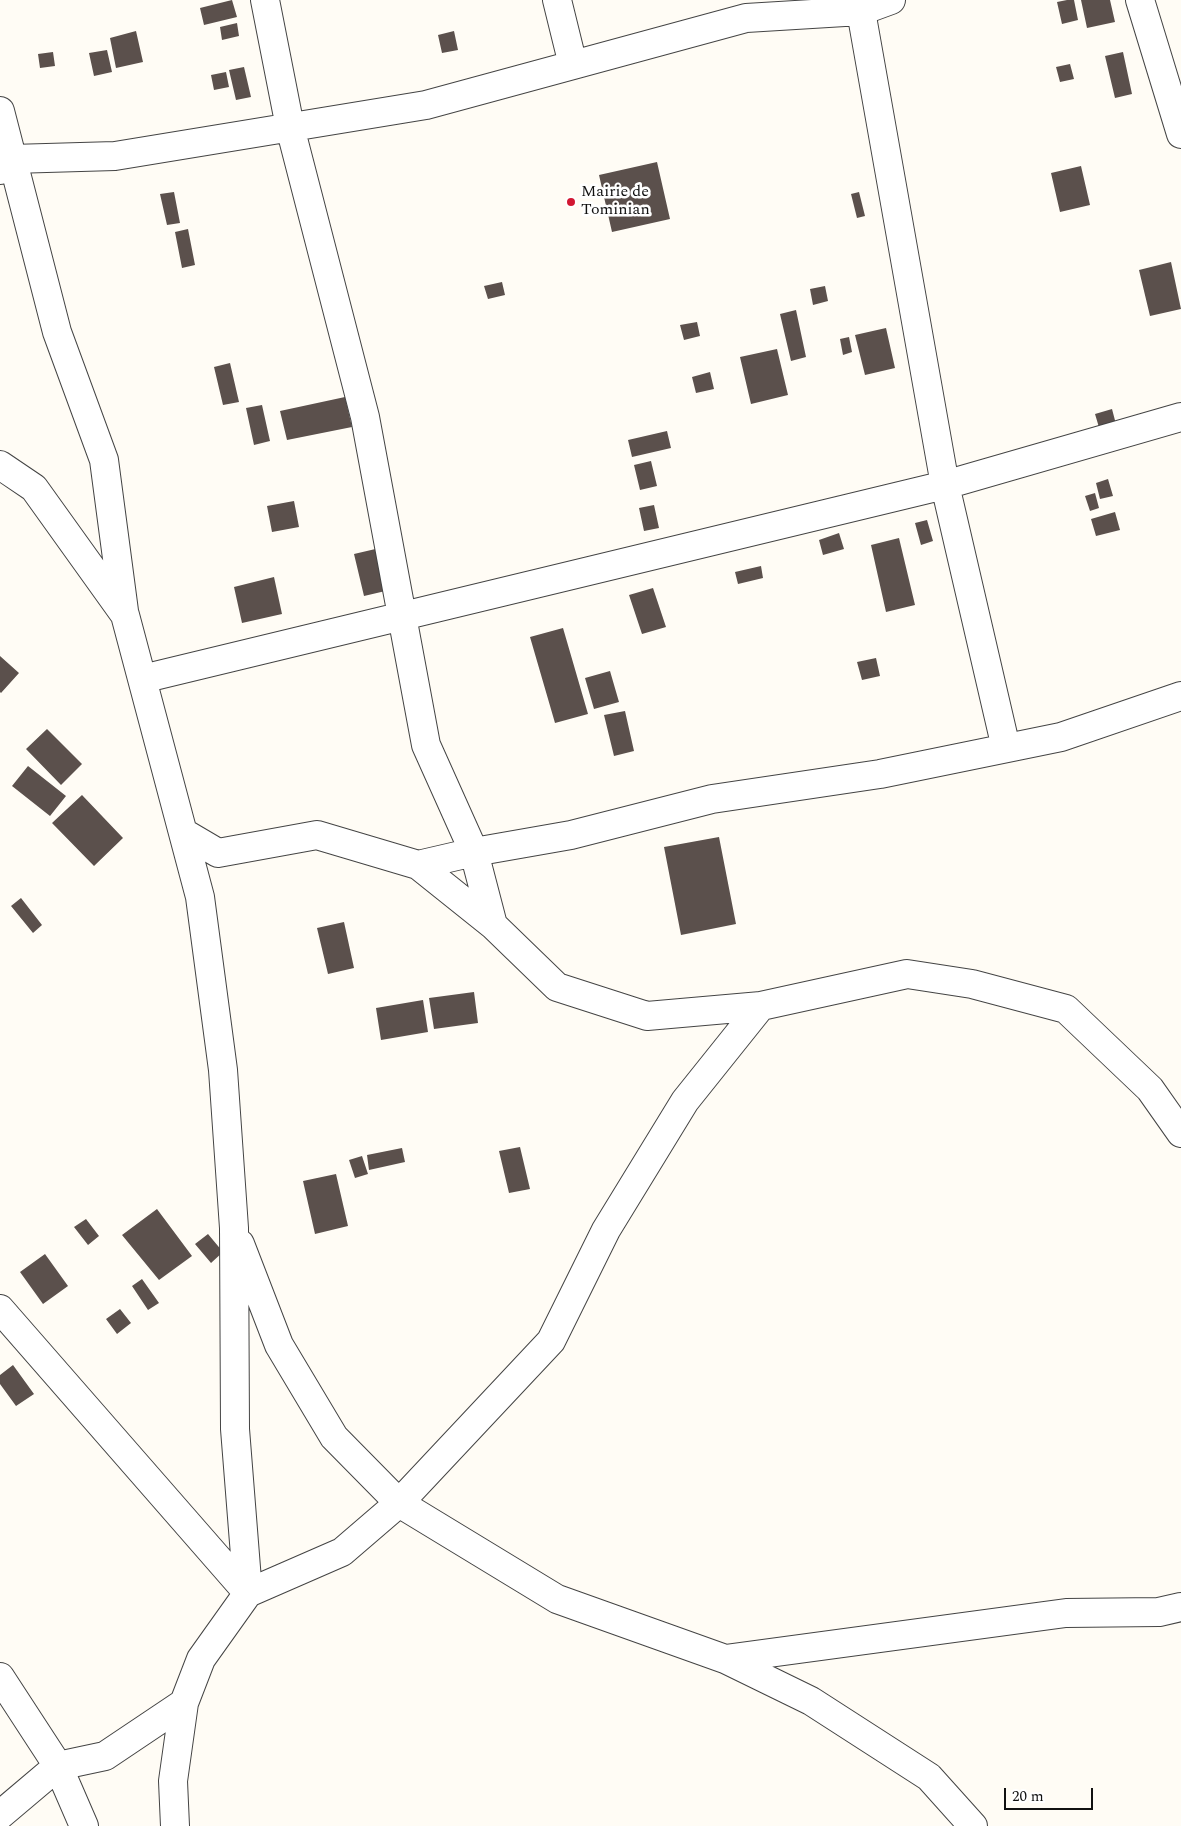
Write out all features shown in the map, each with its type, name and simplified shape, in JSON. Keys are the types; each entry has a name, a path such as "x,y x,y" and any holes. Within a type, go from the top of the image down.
{"street":[{"path":"264,0 290,127 365,417 426,745 474,852 493,925"},
{"path":"557,0 573,65"},
{"path":"6,165 115,156 426,106 746,18 861,11 891,0"},
{"path":"1140,0 1181,134"},
{"path":"861,11 945,485 1006,748"},
{"path":"0,111 6,165 57,332 104,460 125,616 200,897 223,1070 234,1228 235,1429 248,1593"},
{"path":"142,679 401,618 945,485 1181,417"},
{"path":"0,464 34,488 125,616"},
{"path":"418,865 474,852 571,835 712,799 880,774 1061,737 1181,696"},
{"path":"184,833 218,853 318,836 418,865 493,925 557,987 647,1016 760,1006 907,974 972,984 1066,1009 1150,1089 1181,1133"},
{"path":"175,1826 173,1781 184,1703 201,1659 248,1593 342,1552 399,1503 551,1341 606,1230 685,1101 760,1006"},
{"path":"234,1228 284,1354 334,1437 399,1503 557,1599 725,1659 811,1701 929,1777 973,1826"},
{"path":"0,1309 248,1593"},
{"path":"725,1659 1066,1613 1158,1612 1181,1607"},
{"path":"0,1677 58,1766 84,1826"},
{"path":"0,1815 58,1766 105,1756 184,1703"}],"building":[{"path":"232,0 237,17 204,25 200,8"},
{"path":"1074,0 1078,20 1062,24 1057,2"},
{"path":"1081,0 1110,0 1115,22 1087,28"},
{"path":"237,23 239,36 222,40 220,27"},
{"path":"136,31 143,62 116,68 110,38"},
{"path":"454,31 458,50 442,53 438,35"},
{"path":"107,50 112,72 94,76 89,53"},
{"path":"53,52 55,66 40,68 38,54"},
{"path":"1123,52 1132,94 1115,98 1105,56"},
{"path":"1070,64 1074,79 1060,82 1056,67"},
{"path":"244,67 251,97 236,100 229,70"},
{"path":"226,72 229,87 214,90 211,75"},
{"path":"657,162 670,219 612,232 599,175"},
{"path":"1081,166 1090,205 1060,212 1051,173"},
{"path":"174,192 180,223 167,225 160,194"},
{"path":"859,192 865,216 857,218 851,194"},
{"path":"188,229 195,265 182,268 175,232"},
{"path":"1171,262 1181,309 1150,316 1139,270"},
{"path":"502,282 505,295 488,299 484,286"},
{"path":"825,286 828,301 813,305 810,289"},
{"path":"796,310 806,357 791,361 780,314"},
{"path":"697,322 700,336 684,340 680,325"},
{"path":"886,328 895,368 865,375 855,335"},
{"path":"849,337 852,352 843,355 840,339"},
{"path":"777,349 788,395 751,404 740,357"},
{"path":"230,363 239,402 223,405 214,367"},
{"path":"710,372 714,389 696,393 692,377"},
{"path":"345,397 352,427 287,440 280,411"},
{"path":"262,405 270,441 254,445 246,408"},
{"path":"1112,409 1117,428 1101,434 1095,414"},
{"path":"667,431 671,448 632,457 628,440"},
{"path":"651,461 657,486 640,490 634,465"},
{"path":"1108,479 1113,496 1100,499 1096,483"},
{"path":"1095,493 1099,508 1090,511 1085,496"},
{"path":"294,501 299,527 272,532 267,506"},
{"path":"654,505 659,528 644,531 639,508"},
{"path":"1115,512 1120,530 1096,536 1091,519"},
{"path":"927,520 933,541 921,545 915,523"},
{"path":"839,533 844,549 823,555 819,540"},
{"path":"899,538 915,605 886,612 871,545"},
{"path":"384,547 394,589 364,596 354,554"},
{"path":"761,566 763,578 738,584 735,572"},
{"path":"274,577 282,614 242,623 234,587"},
{"path":"653,588 666,627 642,634 629,595"},
{"path":"563,628 588,714 555,723 530,637"},
{"path":"0,656 19,673 1,693 0,692"},
{"path":"876,658 880,676 862,680 857,662"},
{"path":"610,671 619,702 594,709 585,678"},
{"path":"625,711 634,751 614,756 604,715"},
{"path":"47,729 82,764 61,785 26,749"},
{"path":"28,766 66,796 50,816 12,786"},
{"path":"82,795 123,838 94,866 52,823"},
{"path":"719,837 736,924 681,935 664,847"},
{"path":"21,898 42,925 33,933 11,906"},
{"path":"344,922 354,968 328,974 317,928"},
{"path":"474,992 478,1023 434,1029 429,998"},
{"path":"423,1000 428,1032 381,1040 376,1008"},
{"path":"520,1147 530,1189 509,1193 499,1151"},
{"path":"402,1148 405,1162 369,1170 367,1155"},
{"path":"362,1156 368,1174 355,1178 349,1160"},
{"path":"336,1174 348,1226 315,1234 303,1181"},
{"path":"157,1209 192,1256 159,1280 122,1235"},
{"path":"86,1219 99,1236 88,1245 74,1227"},
{"path":"208,1234 223,1252 211,1263 195,1244"},
{"path":"45,1254 68,1286 43,1304 20,1272"},
{"path":"142,1279 159,1303 148,1310 132,1286"},
{"path":"120,1309 131,1323 117,1334 106,1319"},
{"path":"13,1365 34,1394 16,1406 0,1384 0,1375"}],"place":[{"name":"Mairie de Tominian","path":"571,202"}]}
